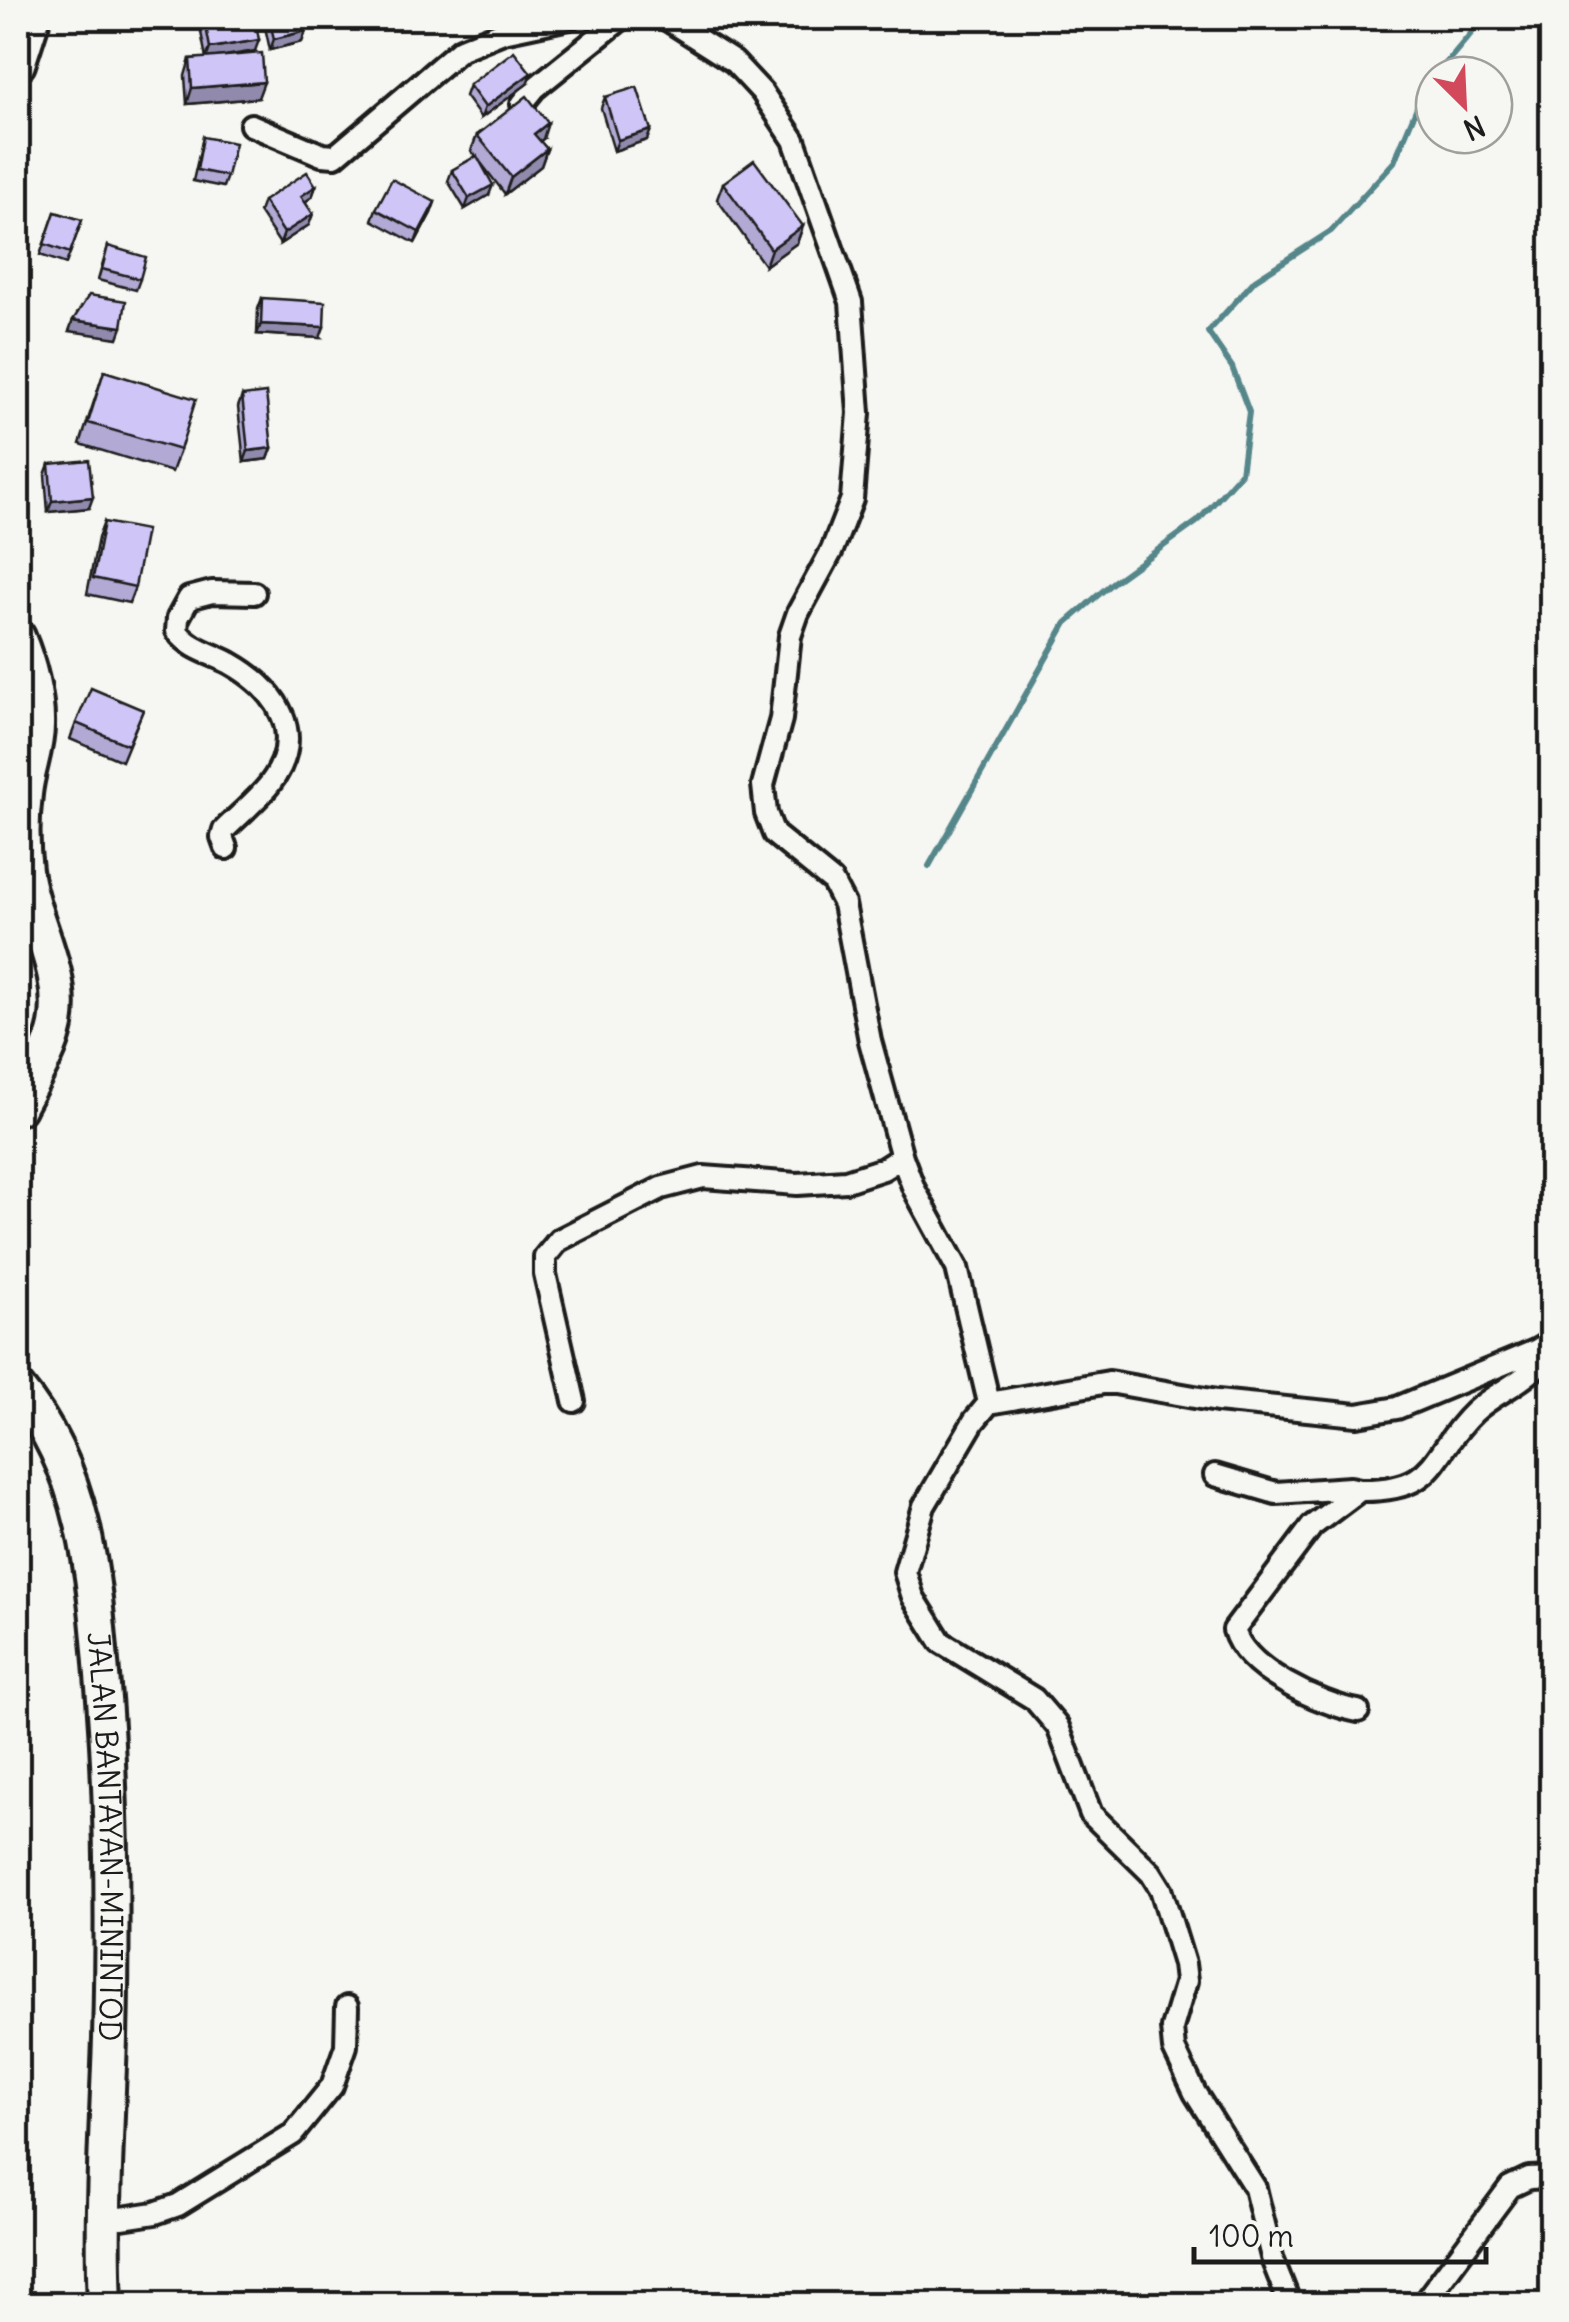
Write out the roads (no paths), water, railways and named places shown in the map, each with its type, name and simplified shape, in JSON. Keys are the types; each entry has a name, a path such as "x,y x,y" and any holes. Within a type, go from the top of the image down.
{"main road":[{"path":"18,64 33,18"},
{"path":"18,638 30,674 38,724 25,795 25,868 33,910 54,968 58,999 56,1028 18,1108"},
{"name":"JALAN BANTAYAN-MININTOD","path":"18,1389 35,1410 66,1465 97,1599 108,1737 112,1949 106,2304"}],"street":[{"path":"251,126 322,156 335,156 461,49 504,32 570,18"},
{"path":"522,104 536,88 622,18"},
{"path":"665,18 734,62 762,92 794,140 851,302 858,413 852,499 790,636 781,719 763,785 766,813 774,834 832,881 844,904 870,1040 902,1157 914,1189 958,1268 989,1403"},
{"path":"226,848 224,830 270,784 283,759 289,733 284,716 256,681 232,664 185,642 177,631 178,618 188,598 212,592 254,593"},
{"path":"574,1401 545,1274 545,1256 552,1246 661,1188 703,1177 797,1184 846,1181 883,1169 902,1157"},
{"path":"1290,2304 1273,2262 1255,2188 1196,2093 1174,2048 1172,2028 1186,1981 1161,1889 1091,1814 1058,1727 1034,1698 941,1642 913,1597 905,1572 924,1506 974,1421 989,1403 1109,1382 1216,1401 1357,1416 1398,1408 1544,1346"},
{"path":"1215,1475 1276,1493 1381,1490 1420,1478 1434,1467 1476,1410 1537,1366 1544,1346"},
{"path":"1358,1711 1332,1706 1270,1673 1238,1643 1234,1630 1312,1526 1360,1490"},
{"path":"105,2216 122,2218 178,2205 293,2134 332,2086 346,2046 347,2007"},
{"path":"1422,2304 1510,2187 1529,2178 1552,2177"}],"waterway":[{"path":"1453,55 1484,18"},
{"path":"929,866 1066,623 1112,583 1198,521 1241,473 1249,412 1232,367 1208,332 1255,280 1331,231 1394,162 1414,114"}]}
